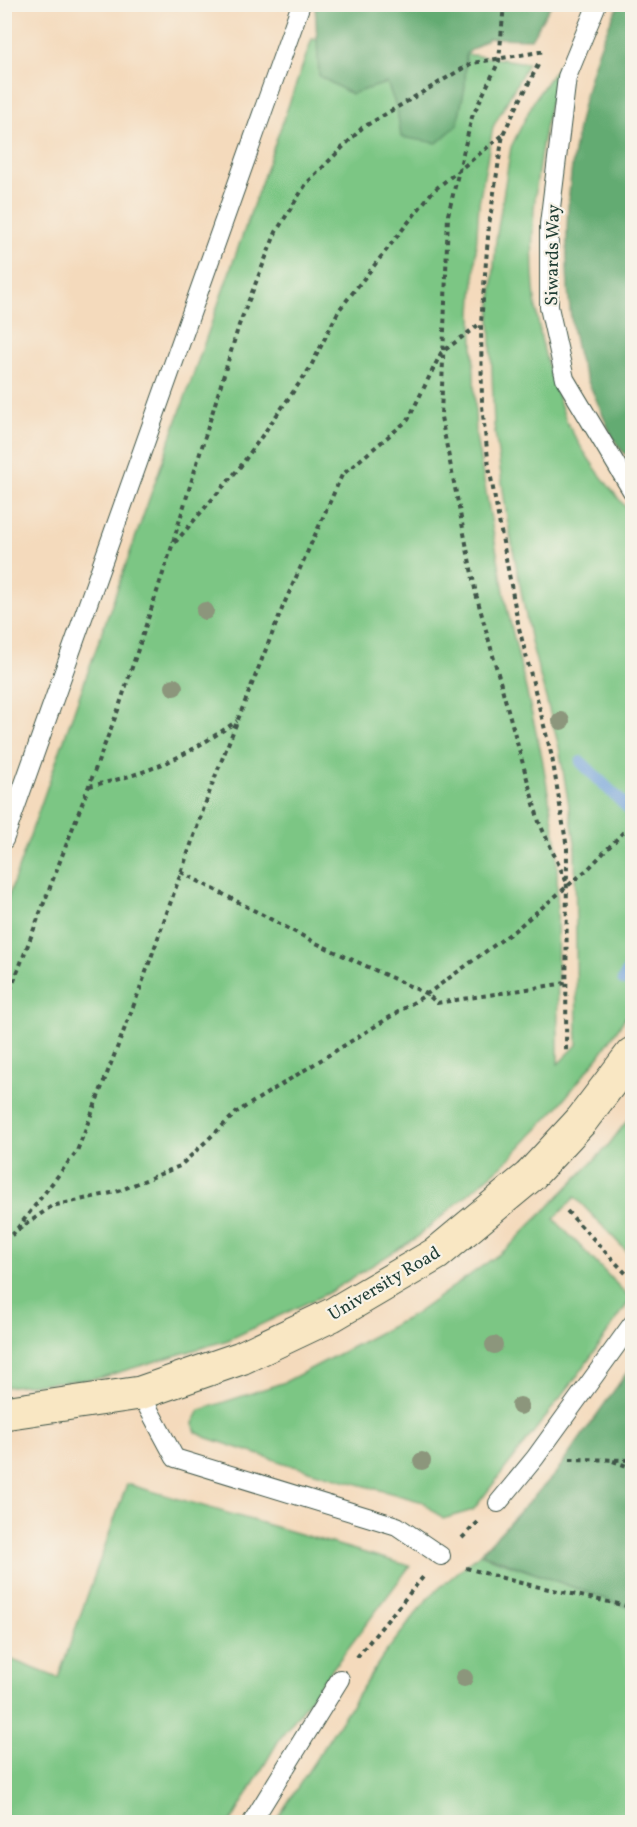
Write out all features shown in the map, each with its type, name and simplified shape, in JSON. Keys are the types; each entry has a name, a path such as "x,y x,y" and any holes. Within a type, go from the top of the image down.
{"street":[{"name":"University Road","path":"4,1413 140,1393 241,1358 332,1315 436,1254 530,1176 581,1121 633,1054"}],"lane":[{"path":"4,840 301,4"},
{"name":"Siwards Way","path":"597,4 567,77 549,224 549,307 565,379 633,492"},
{"path":"498,1503 536,1458 633,1324"},
{"path":"140,1393 175,1458 397,1526 441,1556"},
{"path":"252,1822 340,1679"}],"path":[{"path":"504,4 499,61 472,117 448,215 443,303 445,350 441,417 476,594 539,822 568,886"},
{"path":"4,1007 118,710 172,546 239,325 276,232 306,184 362,128 472,63 499,61 545,51"},
{"path":"172,546 247,458 310,368 339,310 433,191 503,134 489,225 481,323 482,406 489,467 519,628 552,757 567,848 566,1054"},
{"path":"13,1234 77,1150 140,989 237,721 284,604 342,475 408,420 445,350 481,323"},
{"path":"89,786 161,767 196,749 237,721"},
{"path":"4,1240 52,1206 116,1192 180,1166 237,1112 427,994 514,931 568,886 633,824"},
{"path":"181,872 316,942 427,994 437,1003 566,983"},
{"path":"567,1211 633,1280"},
{"path":"536,1458 633,1460"},
{"path":"610,1460 633,1468"},
{"path":"361,1653 441,1556 498,1503"},
{"path":"441,1556 464,1567 521,1583 633,1607"}],"green space":[{"path":"315,4 551,5 531,39 489,38 466,54 465,87 457,125 437,143 401,137 397,109 387,83 351,94 319,76"},
{"path":"619,5 632,5 632,459 621,450 612,436 581,365 570,312 567,268 567,222 578,127 602,41"},
{"path":"312,39 466,54 528,63 493,127 479,203 472,313 476,437 507,608 542,757 557,846 558,1064 577,1045 575,842 559,747 531,642 507,518 494,425 490,319 496,240 511,147 535,99 559,64 536,185 533,267 536,307 543,348 565,418 589,459 632,515 632,1008 599,1056 557,1108 505,1163 416,1238 328,1293 228,1340 99,1378 5,1387 5,906"},
{"path":"632,1114 632,1257 575,1197 554,1219 631,1299 578,1375 473,1510 443,1519 423,1502 290,1465 196,1432 193,1423 200,1410 285,1382 415,1314 509,1247 607,1147"},
{"path":"632,1365 632,1609 481,1553 555,1474"},
{"path":"127,1484 410,1566 279,1740 231,1822 5,1822 5,1657 58,1678"},
{"path":"479,1554 632,1608 632,1822 275,1822 383,1656 429,1597"}],"waterway":[{"path":"581,762 632,812"},
{"path":"623,980 632,963"}]}
